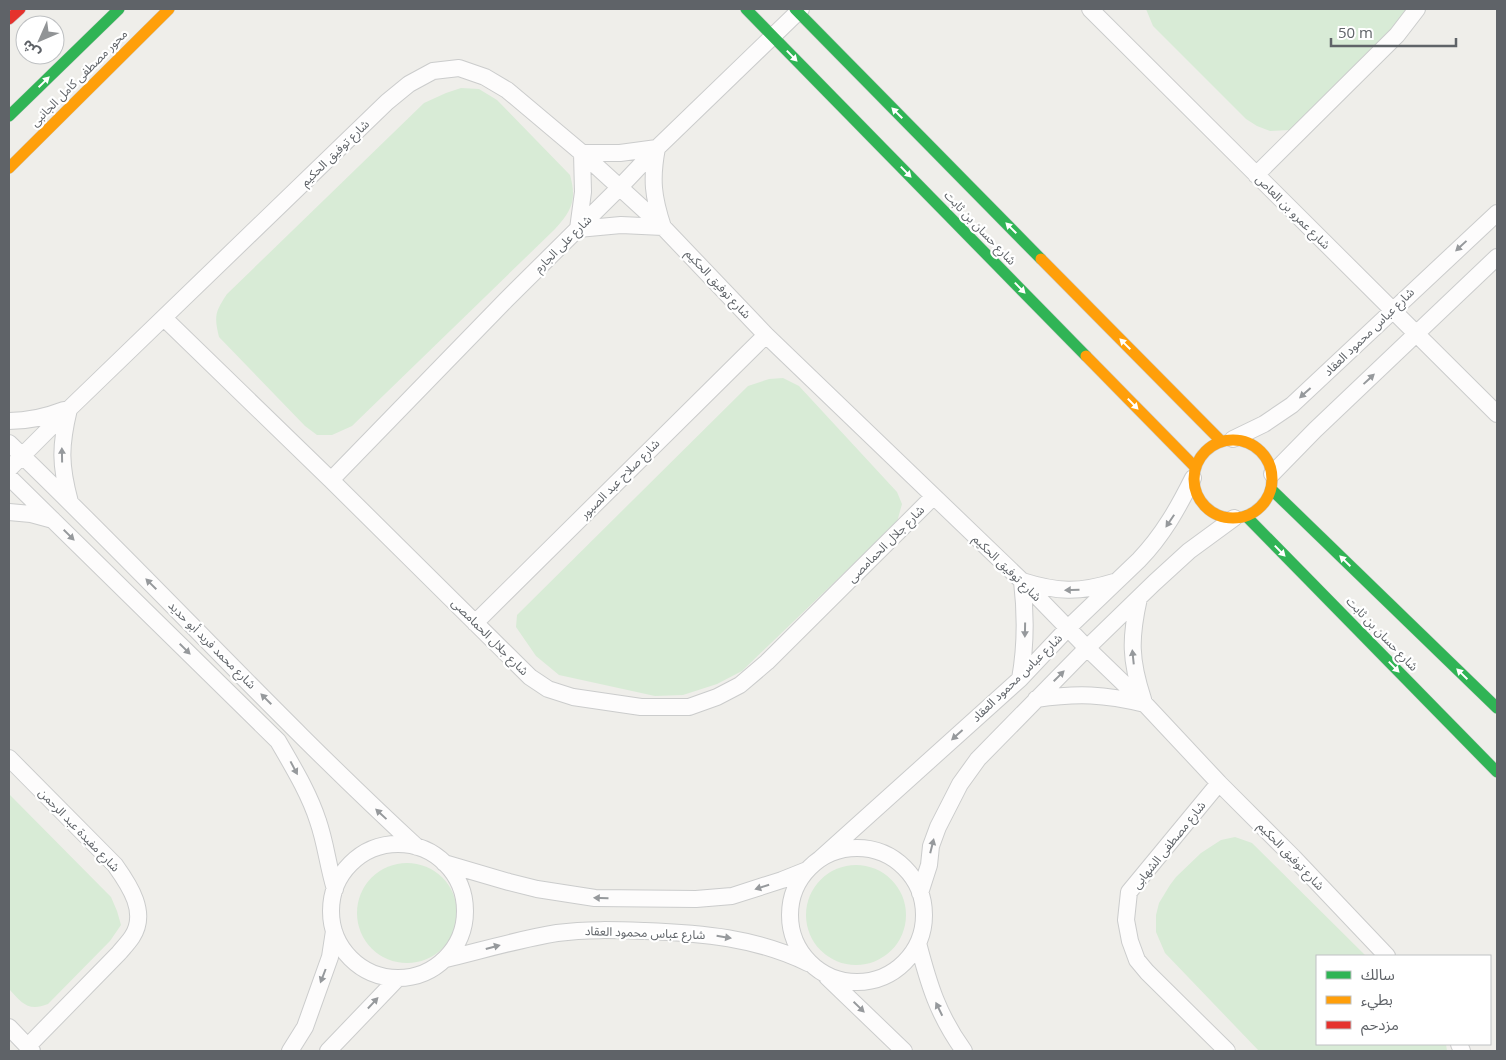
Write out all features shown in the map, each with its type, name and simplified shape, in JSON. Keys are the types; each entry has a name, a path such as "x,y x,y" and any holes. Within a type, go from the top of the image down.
{"street":[{"path":"9,19 20,9"},
{"path":"9,116 119,9"},
{"name":"محور مصطفى كامل الجانبى","path":"9,168 169,9"},
{"name":"شارع حسان بن ثابت","path":"746,9 1194,473"},
{"name":"شارع عمرو بن العاص","path":"1090,9 1497,414"},
{"path":"1256,175 1397,35 1417,9"},
{"name":"شارع حسان بن ثابت","path":"798,10 1227,440"},
{"name":"شارع على الجارم","path":"331,480 657,148 798,10"},
{"name":"شارع توفيق الحكيم","path":"9,469 387,102 409,84 433,71 459,68 485,77 519,100 582,153 663,227 766,335 1022,581 1145,704 1386,955"},
{"path":"657,148 653,188 656,208 663,227 621,225 578,229 583,192 582,153 620,153 657,148"},
{"name":"شارع عباس محمود العقاد","path":"1227,440 1264,424 1292,405 1497,213"},
{"path":"1271,482 1315,430 1497,257"},
{"name":"شارع جلال الحمامصى","path":"164,318 331,480 530,678 548,688 573,697 641,707 689,707 717,697 740,684 767,662 934,497"},
{"name":"شارع صلاح عبد الصبور","path":"475,623 766,335"},
{"path":"9,421 26,421 48,417 69,409"},
{"path":"69,409 63,432 62,455 64,479 70,502"},
{"path":"920,893 929,865 931,846 938,827 960,784 978,759 1087,648 1189,550 1240,517 1257,510 1266,501 1271,482 1270,464 1257,448 1248,442 1227,440 1210,447 1200,456 1194,473 1195,489 1205,507 1218,515 1240,517"},
{"name":"شارع محمد فريد أبو حديد","path":"9,443 364,798 417,847"},
{"name":"شارع عباس محمود العقاد","path":"820,859 1020,679 1068,628 1150,549 1174,516 1194,473"},
{"name":"شارع محمد فريد أبو حديد","path":"9,477 278,741 299,778 318,820 335,889"},
{"name":"شارع حسان بن ثابت","path":"1271,482 1497,708"},
{"path":"9,512 31,514 54,520"},
{"name":"شارع حسان بن ثابت","path":"1240,517 1497,772"},
{"path":"1020,679 1026,630 1022,581 1046,588 1071,591 1096,588 1119,580"},
{"path":"1139,598 1133,624 1132,651 1136,678 1145,704"},
{"path":"1036,699 1090,694 1118,697 1145,704"},
{"name":"شارع مفيدة عبد الرحمن","path":"9,758 115,865 128,884 136,902 139,917 133,936 119,953 30,1049"},
{"name":"شارع مصطفى الشهابى","path":"1219,783 1129,892 1126,920 1130,941 1137,960 1146,972 1227,1051"},
{"path":"400,844 417,847 431,853 444,862 458,880 465,900 465,922 459,942 446,959 431,970 413,977 396,979 380,976 357,964 340,945 334,929 332,902 335,889 342,874 353,862 367,852 383,846 400,844"},
{"path":"818,969 838,979 853,982 869,981 884,976 898,968 909,957 918,943 923,927 923,910 920,893 912,878 900,864 886,855 869,849 852,848 835,852 820,859 797,884 791,901 790,918 793,936 801,952 818,969 904,1051"},
{"path":"444,862 537,889 595,898 696,899 732,896 808,870"},
{"path":"290,1051 305,1027 330,957 334,929"},
{"name":"شارع عباس محمود العقاد","path":"446,959 522,940 591,930 689,933 723,937 757,944 790,954 818,969"},
{"path":"918,943 936,1003 951,1033 964,1051"},
{"path":"328,1051 396,979"},
{"path":"9,1027 30,1049"}],"green space":[{"path":"1146,9 1408,9 1405,17 1290,130 1270,131 1246,119 1153,26"},
{"path":"461,88 479,89 497,100 570,175 573,191 572,204 566,216 555,229 352,426 332,435 317,435 305,426 219,337 216,319 220,305 227,294 424,103"},
{"path":"783,378 799,386 897,492 902,504 897,522 742,671 717,684 683,695 655,696 559,675 536,656 516,627 517,615 748,386 769,379"},
{"path":"9,794 111,897 121,925 110,941 48,1004 35,1007 26,1005 9,989"},
{"path":"1235,837 1252,843 1365,955 1316,955 1316,1045 1446,1045 1447,1051 1259,1051 1165,953 1156,932 1156,915 1159,903 1170,885 1201,853 1221,840"},
{"path":"407,863 417,864 435,871 449,885 456,903 456,923 449,941 435,955 417,962 407,963 397,962 379,955 365,941 358,923 357,913 358,903 365,885 379,871 397,864"},
{"path":"856,865 875,869 891,880 902,896 906,915 902,934 891,950 875,961 856,965 837,961 821,950 810,934 806,915 810,896 821,880 837,869"}],"traffic: fast":[{"path":"9,116 119,9"},
{"path":"746,9 1086,356"},
{"path":"795,9 1041,259"},
{"path":"1271,489 1497,708"},
{"path":"1246,516 1497,772"}],"traffic: slow":[{"path":"9,168 169,9"},
{"path":"1041,259 1221,441"},
{"path":"1086,356 1195,467"},
{"path":"1233,440 1248,443 1261,451 1269,464 1272,479 1269,494 1261,507 1248,515 1233,518 1218,515 1205,507 1197,494 1194,479 1197,464 1205,451 1218,443 1233,440"}],"traffic: jam":[{"path":"9,19 20,9"}]}
